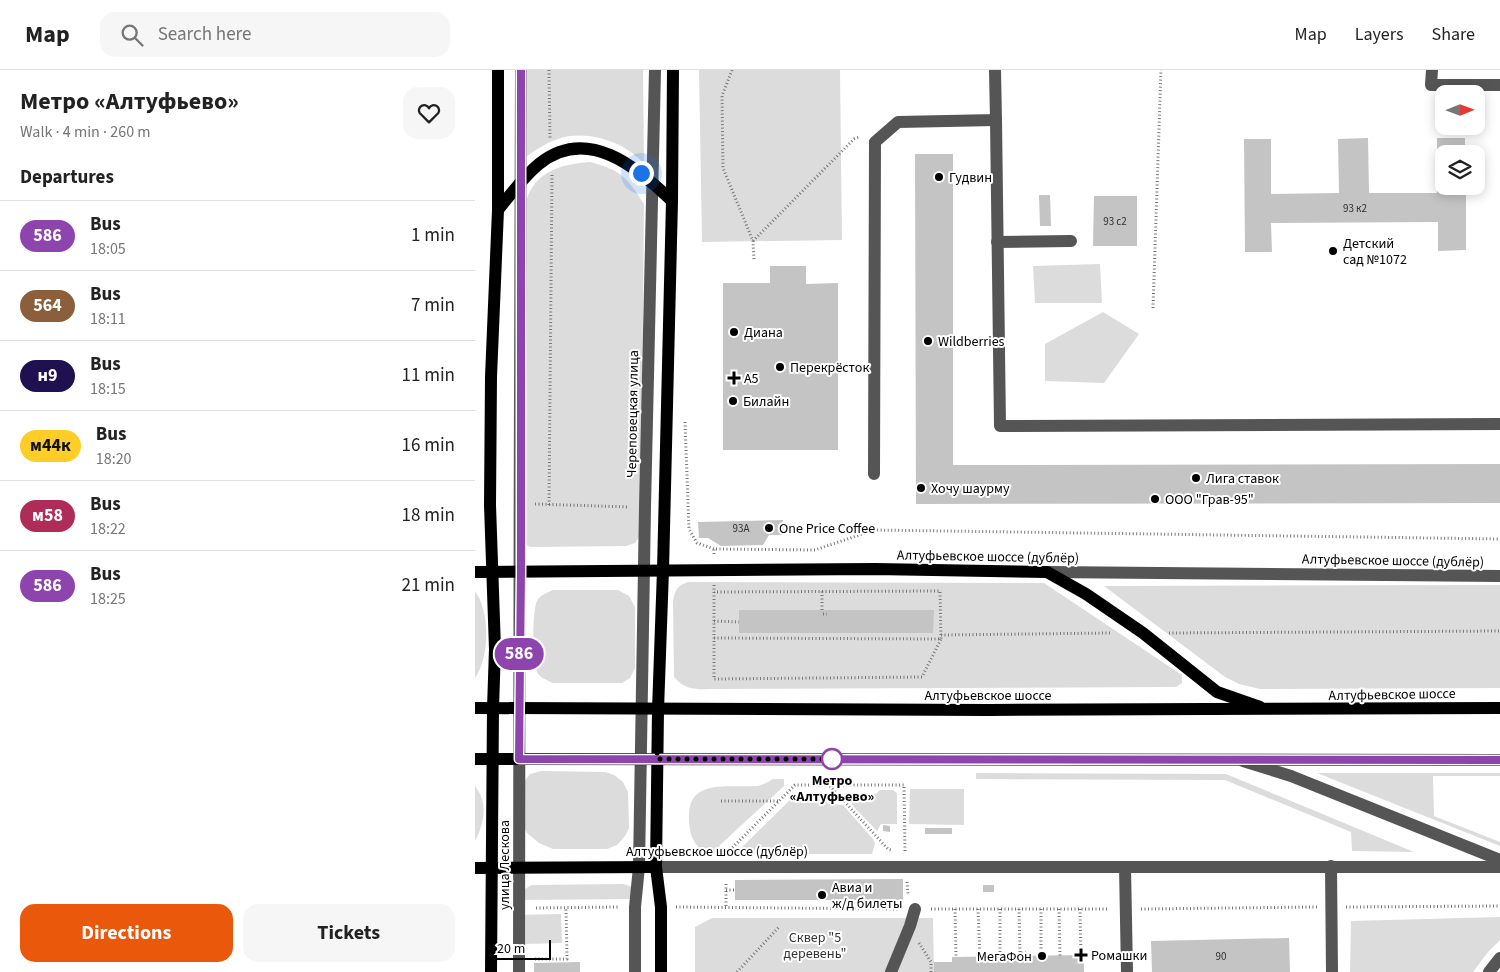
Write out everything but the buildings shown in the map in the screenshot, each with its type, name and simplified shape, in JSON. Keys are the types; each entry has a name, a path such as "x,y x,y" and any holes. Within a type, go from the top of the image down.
{"main road":[{"path":"493,759 495,649 494,572 490,505 491,377 498,210 498,70"},
{"path":"661,972 661,907 655,866 672,201 673,70"},
{"path":"498,210 520,183 539,164 560,152 577,149 592,149 613,155 628,163 672,201"},
{"name":"Алтуфьевское шоссе (дублёр)","path":"475,572 875,569 1047,572"},
{"path":"1047,572 1086,594 1143,633 1217,692 1269,710"},
{"name":"Алтуфьевское шоссе","path":"475,708 641,710 1500,708"},
{"path":"475,759 1500,760"},
{"name":"улица Лескова","path":"491,972 493,759"},
{"name":"Алтуфьевское шоссе (дублёр)","path":"475,868 655,866"}],"street":[{"path":"519,759 521,70"},
{"name":"Череповецкая улица","path":"641,759 655,70"},
{"path":"995,70 1000,426 1500,424"},
{"path":"1432,70 1431,85 1500,85"},
{"path":"874,474 875,142 897,122 996,120"},
{"path":"997,242 1071,240"},
{"name":"Алтуфьевское шоссе (дублёр)","path":"1047,572 1500,576"},
{"name":"улица Лескова","path":"519,759 519,972"},
{"path":"635,972 635,907 639,867 641,759"},
{"path":"1241,760 1291,776 1500,860"},
{"name":"Алтуфьевское шоссе (дублёр)","path":"655,866 1500,867"},
{"path":"1331,866 1332,972"},
{"path":"1125,867 1127,972"},
{"path":"891,972 910,926 911,909"},
{"path":"1489,972 1500,958"}],"path":[{"path":"549,70 550,142"},
{"path":"732,70 721,96 723,168 753,241 754,260"},
{"path":"1153,308 1161,70"},
{"path":"753,241 855,139 863,135"},
{"path":"549,505 552,170"},
{"path":"528,504 632,507"},
{"path":"874,530 1500,539"},
{"path":"823,591 824,613"},
{"path":"714,592 940,591 941,637 922,677 714,679"},
{"path":"714,621 739,622"},
{"path":"1143,633 1500,631"},
{"path":"823,633 824,638"},
{"path":"714,638 941,637 1114,633"},
{"path":"727,853 795,785 904,785 904,848 907,856 901,854"},
{"path":"830,785 887,849 894,851"},
{"path":"721,801 778,801"},
{"path":"907,866 905,890 911,909"},
{"path":"726,890 735,890"},
{"path":"680,906 1126,909 1500,906"},
{"path":"532,966 532,959 567,959 566,907"},
{"path":"532,908 635,907"},
{"path":"955,909 956,957"},
{"path":"978,909 980,957"},
{"path":"1000,909 1000,956"},
{"path":"1019,909 1020,953 1026,953"},
{"path":"1041,909 1041,953"},
{"path":"1059,909 1060,956"},
{"path":"1080,909 1081,955"},
{"path":"910,926 931,962 931,972"},
{"path":"737,972 779,927"}],"green space":[{"path":"517,70 643,70 644,163 622,146 595,137 575,136 558,139 547,144 517,163"},
{"path":"699,70 840,70 842,240 702,242"},
{"path":"590,162 609,168 622,176 633,187 644,204 641,534 635,543 626,546 531,547 523,544 523,206 532,187 552,170 567,165"},
{"path":"1100,264 1102,303 1035,303 1033,266"},
{"path":"1103,312 1139,334 1104,383 1045,381 1045,344"},
{"path":"688,582 1044,583 1182,675 1182,683 1176,687 694,689 679,682 674,677 673,601 677,589"},
{"path":"1500,585 1500,688 1260,689 1239,684 1225,677 1104,586"},
{"path":"553,590 618,590 629,596 635,607 635,668 630,678 622,683 553,683 538,674 535,667 533,648 535,606 540,597"},
{"path":"475,591 480,600 486,622 486,646 480,669 475,678"},
{"path":"541,771 605,772 614,775 623,782 628,792 629,828 625,836 617,845 607,849 553,849 539,843 527,833 520,820 523,783 530,774"},
{"path":"976,773 1226,774 1414,852 1352,851 1351,832 1225,780 976,779"},
{"path":"1317,773 1500,773 1500,776 1433,776 1434,816 1500,842 1500,846"},
{"path":"773,779 784,779 784,786 720,845 716,854 706,852 698,847 691,834 689,821 691,803 696,795 713,787 758,786"},
{"path":"475,786 482,799 484,813 475,841"},
{"path":"910,789 964,789 964,825 909,824"},
{"path":"880,790 893,790 897,793 897,824 881,824 877,831 852,805 852,799 855,793 876,794"},
{"path":"796,794 823,794 828,804 843,805 873,839 875,844 872,854 735,854"},
{"path":"623,884 630,886 634,892 635,899 519,900 525,889 532,885"},
{"path":"561,914 562,943 524,944 518,915"},
{"path":"1500,917 1500,940 1473,972 1350,972 1351,921"},
{"name":"Сквер \"5 деревень\"","path":"712,918 933,918 934,972 695,972 695,927"}],"bus line":[{"name":"586","path":"521,70 519,759 1500,760"}],"place":[{"name":"Гудвин","path":"939,177"},
{"name":"Детский сад №1072","path":"1333,251"},
{"name":"Диана","path":"734,332"},
{"name":"Wildberries","path":"928,341"},
{"name":"Перекрёсток","path":"780,367"},
{"name":"А5","path":"734,378"},
{"name":"Билайн","path":"733,401"},
{"name":"Лига ставок","path":"1196,478"},
{"name":"Хочу шаурму","path":"921,488"},
{"name":"ООО \"Грав-95\"","path":"1155,499"},
{"name":"One Price Coffee","path":"769,528"},
{"name":"Метро «Алтуфьево»","path":"832,759"},
{"name":"Авиа и ж/д билеты","path":"822,895"},
{"name":"Ромашки","path":"1081,955"},
{"name":"МегаФон","path":"1042,956"}],"route":[{"path":"641,173 672,201 657,759 839,759 832,759"}]}
